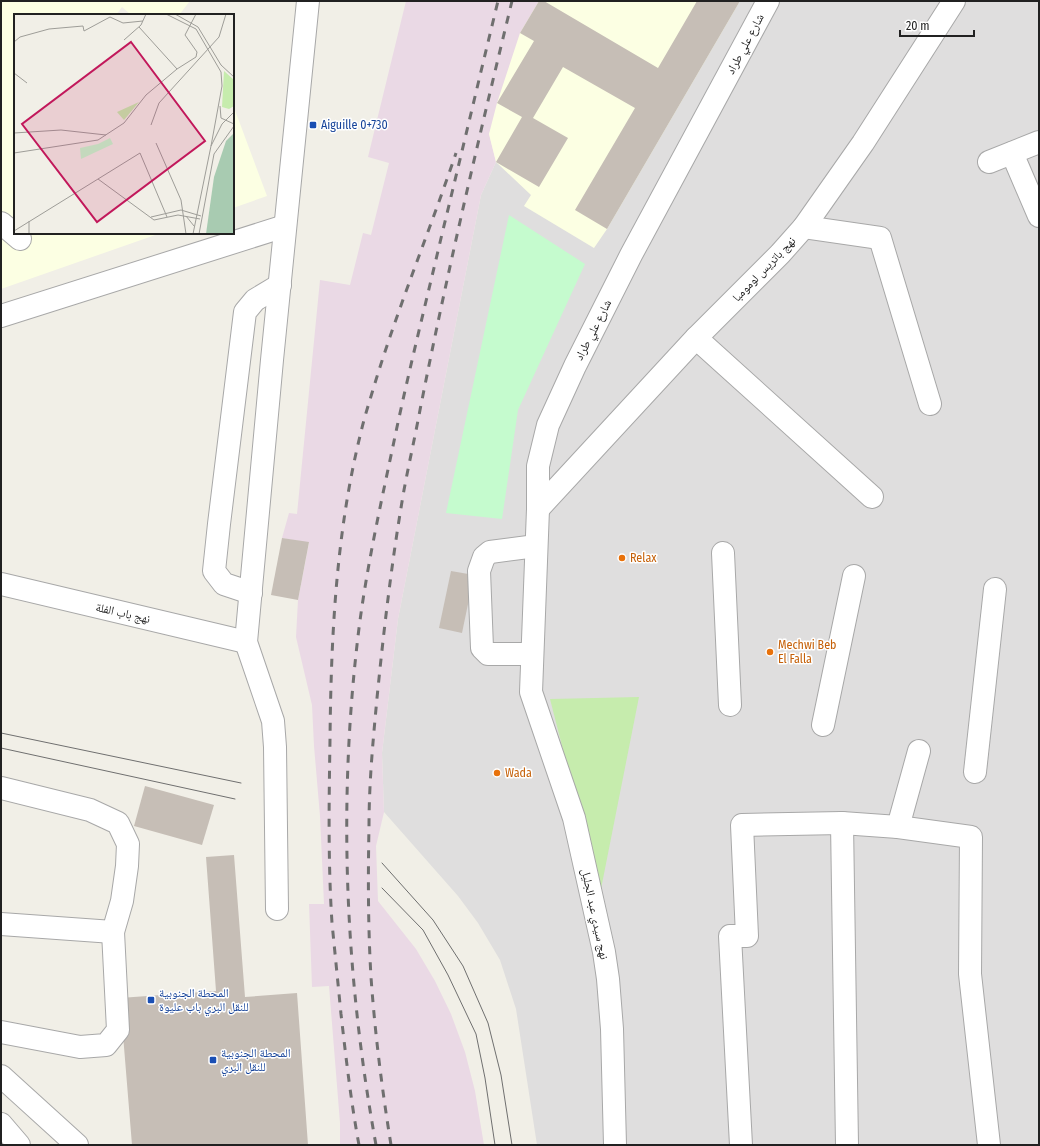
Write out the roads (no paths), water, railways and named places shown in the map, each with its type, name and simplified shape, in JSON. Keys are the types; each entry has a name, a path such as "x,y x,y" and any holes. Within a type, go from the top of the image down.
{"street":[{"path":"277,909 276,747 273,721 246,642 285,226 308,1"},
{"name":"شارع علي طراد","path":"531,692 538,509 538,466 548,425 575,366 631,255 768,1"},
{"name":"نهج باتريس لومومبا","path":"538,509 696,338 780,254 804,227 863,143 954,1"},
{"path":"989,162 1039,142"},
{"path":"1012,152 1039,216"},
{"path":"1,223 14,234"},
{"path":"1,316 285,226"},
{"path":"804,227 880,238 930,404"},
{"path":"14,234 20,239"},
{"path":"251,593 224,584 214,571 245,312 255,300 280,285"},
{"path":"696,338 872,497"},
{"path":"532,654 488,654 482,648 479,571 484,557 490,552 536,546"},
{"path":"723,553 730,705"},
{"path":"823,725 854,576"},
{"name":"نهج باب الفلة","path":"1,584 246,642"},
{"path":"975,772 995,589"},
{"name":"نهج سيدي عبد الجليل","path":"531,692 574,818 604,952 612,1029 615,1145"},
{"path":"898,827 919,751"},
{"path":"1,788 90,810 118,823 128,844 127,866 122,901 113,932 118,1030 106,1045 80,1047 1,1032"},
{"path":"842,823 847,1145"},
{"path":"741,1145 730,936 747,936 742,825 842,823 898,827 971,837 970,974 989,1145"},
{"path":"1,924 113,932"},
{"path":"1,1076 77,1145"},
{"path":"1,1124 19,1145"}],"tram line":[{"path":"1,733 241,783"},
{"path":"1,748 235,799"},
{"path":"382,863 433,920 463,966 488,1023 501,1075 512,1145"},
{"path":"382,888 423,930 448,975 476,1034 485,1078 495,1145"}],"railway":[{"path":"376,1145 358,1021 348,896 348,770 351,708 357,645 369,563 397,427 498,1"},
{"path":"391,1145 382,1082 371,977 368,864 373,746 385,620 406,480 430,359 452,256 512,1"},
{"path":"359,1145 343,1030 332,923 330,877 329,786 332,662 336,585 346,508 365,417 391,333 456,153"}],"place":[{"name":"Aiguille 0+730","path":"313,125"},
{"name":"Relax","path":"622,558"},
{"name":"Mechwi Beb El Falla","path":"770,652"},
{"name":"Wada","path":"497,773"},
{"name":"المحطة الجنوبية للنقل البري باب عليوة","path":"151,1000"},
{"name":"المحطة الجنوبية للنقل البري","path":"213,1060"}]}
